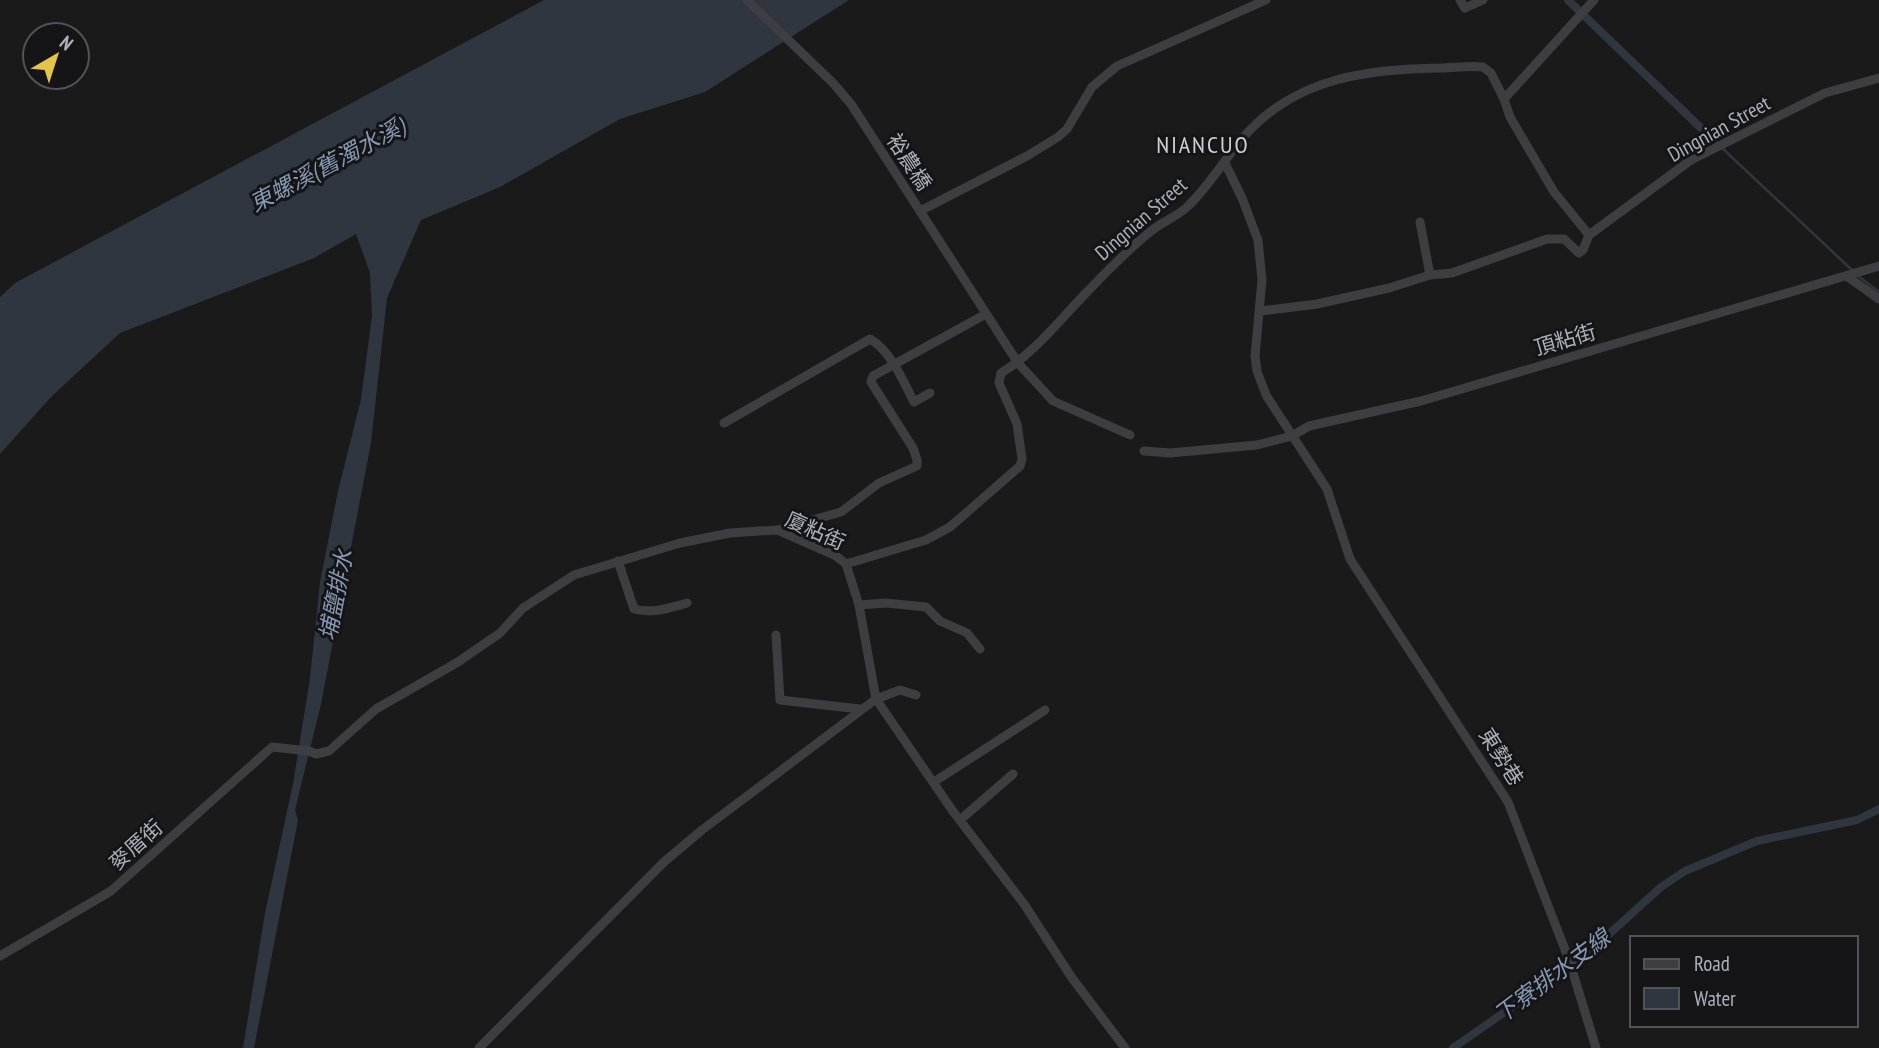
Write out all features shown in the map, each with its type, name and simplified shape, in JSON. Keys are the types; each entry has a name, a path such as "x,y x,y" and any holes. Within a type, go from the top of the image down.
{"street":[{"name":"裕農橋","path":"747,0 852,104 1018,363"},
{"path":"920,211 1058,138 1067,129 1092,87 1117,66 1266,0"},
{"path":"1460,0 1465,8 1483,0"},
{"path":"1504,99 1594,0"},
{"name":"Dingnian Street","path":"846,564 926,540 954,525 1020,466 1022,459 1017,424 999,383 1001,373 1018,363 1135,246 1170,217 1185,209 1225,163 1239,142 1275,107 1295,94 1320,84 1390,71 1477,66 1491,73 1510,117 1548,182 1589,235"},
{"name":"Dingnian Street","path":"1261,311 1317,304 1389,288 1430,275 1452,273 1555,238 1564,239 1578,253 1583,250 1589,235 1691,160 1825,93 1879,78"},
{"path":"1225,163 1258,240 1262,263 1261,311 1255,356 1257,371 1266,395 1292,436"},
{"path":"1420,222 1430,275"},
{"path":"1848,276 1879,266"},
{"path":"1848,276 1879,299"},
{"name":"頂粘街","path":"1144,451 1170,453 1257,445 1292,436 1309,426 1422,401 1848,276"},
{"path":"777,530 841,512 879,483 916,466 913,448 871,382 873,376 986,314"},
{"path":"723,423 870,339 878,343 914,402 930,393"},
{"path":"1018,363 1053,401 1130,435"},
{"name":"東勢巷","path":"1292,436 1327,489 1350,559 1508,802 1573,972 1596,1048"},
{"name":"廈粘街","path":"283,748 316,754 329,751 376,709 458,662 500,633 523,608 573,575 680,543 730,533 777,530 836,556 846,564 859,606 876,699 960,820 1024,904 1072,978 1125,1048"},
{"path":"618,561 634,609 642,612 656,611 687,603"},
{"path":"859,606 886,603 926,607 940,621 967,633 980,649"},
{"path":"776,635 780,700 860,709"},
{"path":"478,1048 664,862 702,830 860,709 876,699 901,690 916,695"},
{"path":"934,782 1045,710"},
{"name":"麥厝街","path":"0,956 111,891 272,747 283,748"},
{"path":"960,820 1013,774"}],"water":[{"path":"544,0 849,0 705,92 620,119 500,187 421,220 387,298 371,443 321,704 295,810 298,820 254,1048 243,1048 265,913 293,784 310,678 320,582 338,491 361,399 372,316 370,273 356,234 314,258 120,333 51,397 0,454 0,297 15,283"}],"waterway":[{"path":"1568,0 1704,131"},
{"path":"1704,131 1717,143"},
{"path":"1722,148 1852,270"},
{"path":"1857,275 1879,292"},
{"name":"下寮排水支線","path":"1453,1048 1585,956 1661,887 1685,871 1757,841 1857,820 1879,809"}],"district":[{"name":"NIANCUO","path":"1203,145"}],"water label":[{"name":"東螺溪(舊濁水溪)","path":"327,165"},
{"name":"埔鹽排水","path":"336,595"}]}
